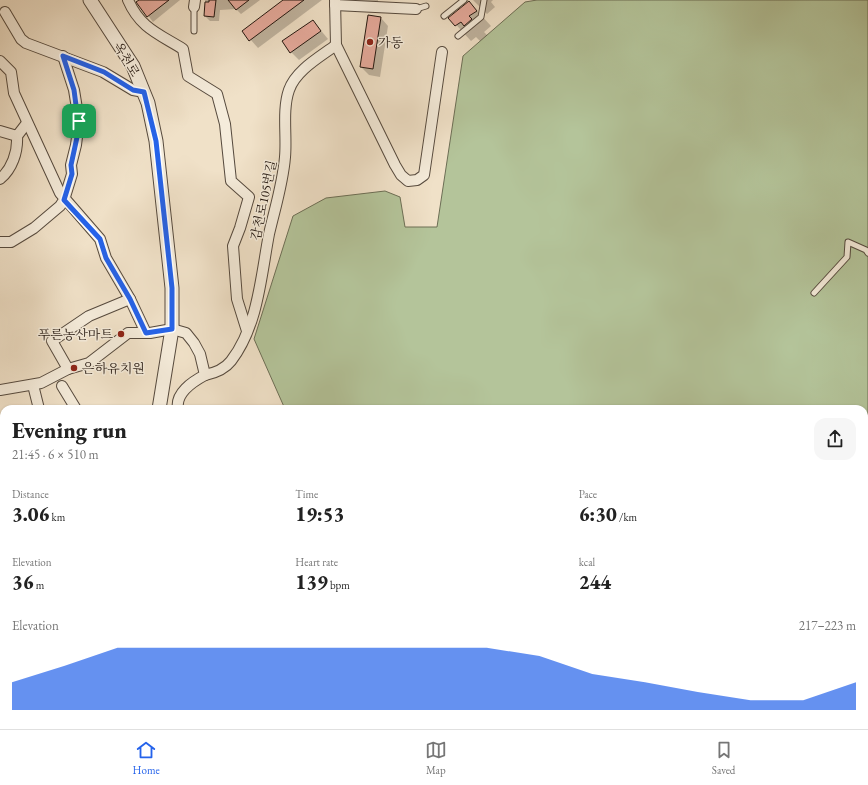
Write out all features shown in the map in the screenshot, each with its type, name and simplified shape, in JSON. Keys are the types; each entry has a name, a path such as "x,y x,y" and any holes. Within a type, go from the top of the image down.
{"street":[{"name":"옥천로","path":"90,0 133,66 144,92 156,141 172,288 172,329 160,405"},
{"path":"128,0 139,21 151,31 183,49 188,76 217,94 225,124 230,181 249,197 240,228 232,246 237,299 247,331"},
{"path":"421,8 378,4 335,3 336,44 395,165 401,175 408,181 417,180 424,175 442,52"},
{"path":"5,12 21,39 26,43 104,72 133,90 144,92"},
{"name":"감천로105번길","path":"178,405 179,398 186,388 205,375 217,372 231,361 247,331 252,316 280,192 285,156 285,128 288,91 301,71 336,44"},
{"path":"0,242 11,242 34,228 60,206 64,200 72,174 71,165 79,128 74,90 63,56"},
{"path":"0,61 11,72 14,93 64,200 100,239 106,258 130,299 146,333"},
{"path":"0,179 11,166 18,145 17,136 27,123"},
{"path":"0,131 17,136"},
{"path":"68,369 52,341 89,316 130,299"},
{"path":"0,390 41,383 68,369 89,363 128,334 172,329 186,333 194,343 200,354 205,375"},
{"path":"33,385 38,405"},
{"path":"62,386 74,405"}],"lane":[{"path":"458,36 481,17 484,0"},
{"path":"444,16 462,1"},
{"path":"194,3 194,31"},
{"path":"814,293 847,257 848,242 866,250 868,253"}],"green space":[{"path":"537,0 868,0 868,405 283,405 254,339 293,216 326,198 385,191 400,197 405,227 437,227 463,56 525,2"}],"building":[{"path":"139,0 169,0 147,17 136,2"},
{"path":"209,0 216,0 214,17 204,16 205,2 209,2"},
{"path":"228,0 249,0 236,10"},
{"path":"283,0 304,0 249,41 242,31"},
{"path":"469,1 477,11 469,16 472,19 464,26 461,22 455,26 448,18"},
{"name":"가동","path":"368,15 381,17 373,69 360,67"},
{"path":"313,20 321,31 290,53 282,41"}],"place":[{"name":"가동","path":"370,42"},
{"name":"푸른농산마트","path":"121,334"},
{"name":"은하유치원","path":"74,368"}],"route":[{"path":"63,56 104,72 133,90 144,92 148,103 156,141 172,288 172,329 157,330 146,333 130,299 106,258 100,239 64,200 72,174 71,165 76,145 79,121 74,90 63,56"}]}
